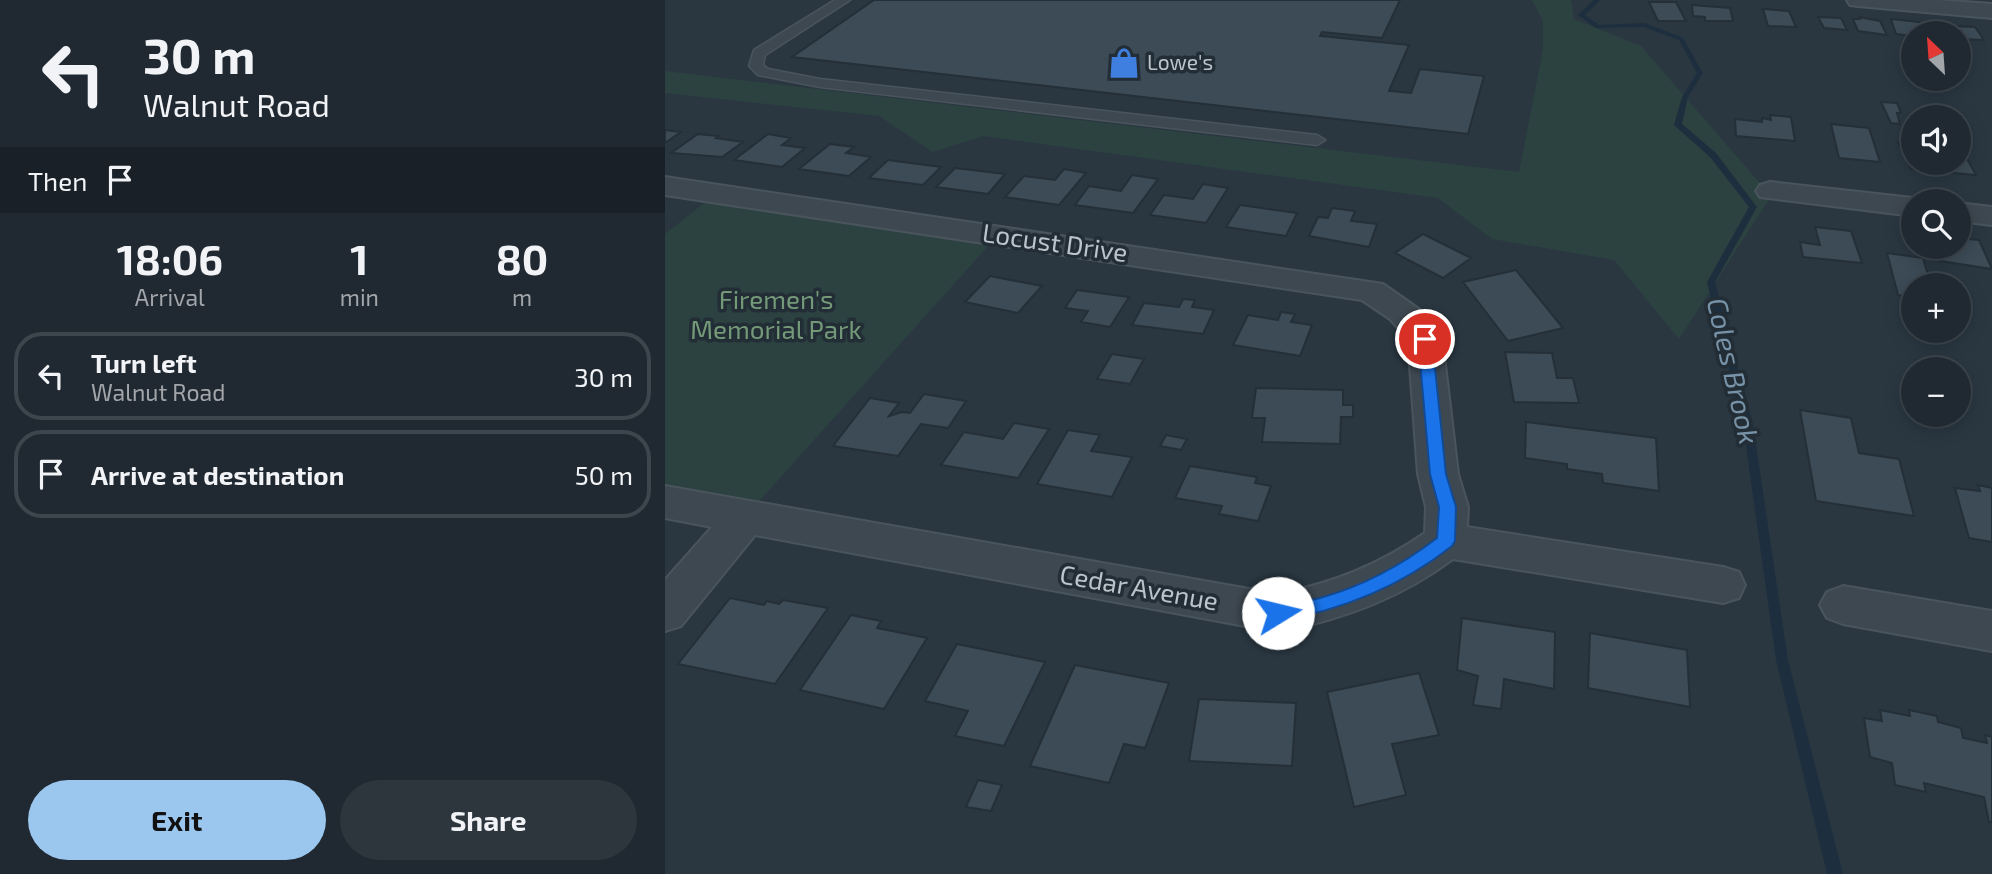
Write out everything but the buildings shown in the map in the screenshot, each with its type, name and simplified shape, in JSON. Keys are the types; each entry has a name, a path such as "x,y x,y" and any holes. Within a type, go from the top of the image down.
{"street":[{"path":"1858,0 1992,11"},
{"name":"Locust Drive","path":"665,186 1364,288 1401,310 1415,322 1425,339 1438,474 1447,507 1446,541"},
{"path":"1770,191 1901,206"},
{"path":"1971,214 1992,216"},
{"name":"Cedar Avenue","path":"665,502 1278,613 1320,606 1380,584 1416,564 1446,541"},
{"path":"665,612 745,517"},
{"path":"1446,541 1723,584"},
{"path":"1843,605 1992,631"}],"lane":[{"path":"844,0 759,53 756,66 763,72 820,83 1317,140"}],"green space":[{"path":"1532,0 1571,0 1574,19 1641,46 1771,196 1679,339 1614,260 1492,239 1438,198 983,136 933,152 879,116 665,93 665,71 1519,172 1543,50 1543,21"},
{"name":"Firemen's Memorial Park","path":"717,193 998,235 745,517 665,502 665,234"}],"waterway":[{"name":"Coles Brook","path":"1597,0 1581,15 1598,27 1645,25 1681,39 1700,73 1685,97 1678,125 1713,155 1753,207 1711,282 1748,425 1782,660 1835,874"}],"place":[{"name":"Lowe's","path":"1124,63"}],"route":[{"path":"1278,613 1320,606 1380,584 1416,564 1446,541 1447,507 1438,474 1425,339"}]}
